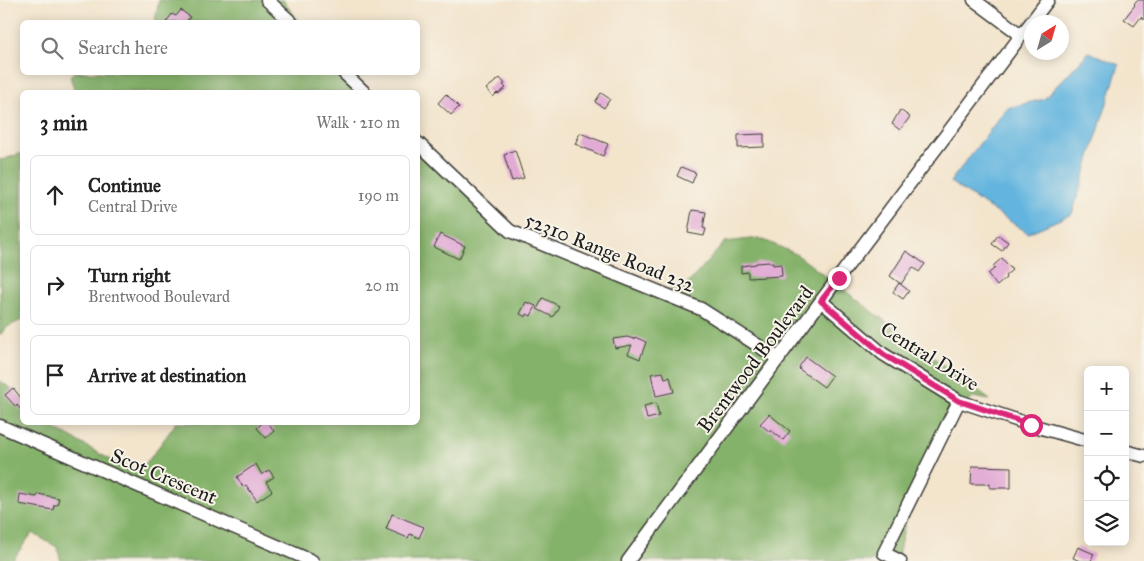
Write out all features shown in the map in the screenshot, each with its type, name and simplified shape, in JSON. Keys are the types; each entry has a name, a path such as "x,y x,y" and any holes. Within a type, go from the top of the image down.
{"street":[{"path":"267,0 288,20"},
{"path":"974,0 1021,35"},
{"name":"Brentwood Boulevard","path":"628,561 1048,0"},
{"path":"346,75 362,90"},
{"name":"52310 Range Road 232","path":"420,145 510,231 701,309 779,359"},
{"name":"Central Drive","path":"821,301 883,354 959,401 1031,425 1084,440"},
{"path":"900,561 884,553 959,401"},
{"name":"Scot Crescent","path":"0,426 312,561"},
{"path":"1129,452 1144,456"}],"green space":[{"path":"159,0 283,0 298,20 155,20"},
{"path":"343,75 361,90 74,90 70,76"},
{"path":"420,145 524,241 658,293 684,288 725,242 759,238 796,254 990,400 973,397 940,439 905,523 897,561 61,561 57,547 32,533 12,561 0,561 0,381 20,397 20,425 49,425 127,469 140,472 174,426 420,425"},
{"path":"20,154 20,321 7,327 0,335 0,159"}],"water":[{"path":"1089,52 1119,65 1072,214 1028,233 950,182 1007,108 1044,99"}],"building":[{"path":"1137,0 1144,0 1144,20 1141,17 1134,26 1124,19"},
{"path":"181,10 190,17 188,20 168,20 172,14 176,16"},
{"path":"500,78 506,88 493,97 486,89"},
{"path":"601,93 610,99 604,108 595,102"},
{"path":"446,94 459,107 451,115 438,103"},
{"path":"900,110 910,117 900,130 892,124"},
{"path":"580,133 608,144 603,156 575,144"},
{"path":"764,134 764,147 738,148 738,135"},
{"path":"515,150 524,178 512,181 504,155"},
{"path":"681,167 696,173 692,183 677,176"},
{"path":"692,210 706,212 703,228 706,229 704,236 688,233"},
{"path":"440,234 465,246 459,259 434,247"},
{"path":"998,235 1008,242 1002,251 992,244"},
{"path":"906,251 925,264 919,272 913,267 901,284 890,276"},
{"path":"1002,258 1012,270 997,286 988,274 995,268 993,266"},
{"path":"770,262 773,265 781,264 782,276 748,278 748,272 741,273 741,266"},
{"path":"899,283 909,291 903,299 893,292"},
{"path":"543,298 559,306 553,317 537,309"},
{"path":"526,302 536,306 531,316 527,314 526,317 520,314"},
{"path":"627,337 634,339 635,337 646,342 640,359 628,354 632,345 615,348 613,339"},
{"path":"806,357 832,376 824,387 799,369"},
{"path":"663,372 665,378 670,377 674,392 656,396 651,374"},
{"path":"13,388 20,397 20,409 17,405 16,407 5,395"},
{"path":"656,403 659,416 647,419 644,406"},
{"path":"769,414 790,431 783,440 760,424"},
{"path":"260,425 270,425 274,431 266,438 257,428"},
{"path":"256,464 262,475 269,470 274,477 266,482 272,491 257,501 246,485 243,487 237,477"},
{"path":"972,466 1011,467 1011,488 990,488 990,484 971,484"},
{"path":"20,494 37,497 38,494 59,498 53,510 19,504"},
{"path":"392,514 424,527 419,538 410,534 408,538 386,529"},
{"path":"1078,547 1094,554 1091,561 1080,561 1073,558"}],"route":[{"path":"839,278 821,301 883,354 959,401 1031,425"}]}
